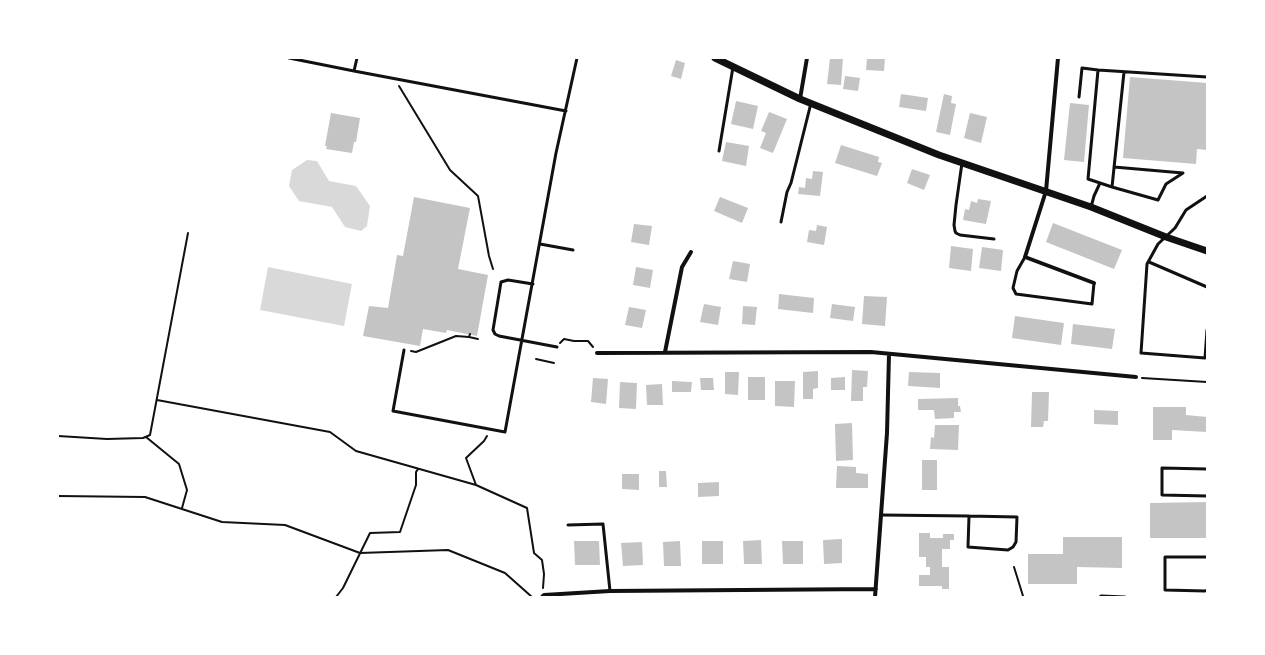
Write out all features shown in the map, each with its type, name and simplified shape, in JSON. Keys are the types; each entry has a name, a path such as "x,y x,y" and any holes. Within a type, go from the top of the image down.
{"street":[{"path":"715,58 800,99 962,163 1091,207 1166,237 1207,251"},
{"path":"800,99 807,58"},
{"path":"1058,58 1046,191 1025,257 1094,283"},
{"path":"665,352 682,267 691,252"},
{"path":"597,353 871,352 1136,377"},
{"path":"876,597 887,433 889,354"},
{"path":"543,596 610,591 876,589"},
{"path":"713,591 713,597"}],"lane":[{"path":"289,58 566,111"},
{"path":"354,71 357,58"},
{"path":"404,350 393,411 505,432 523,341 556,153 577,58"},
{"path":"719,151 733,67"},
{"path":"1079,98 1082,68 1207,78"},
{"path":"1098,70 1088,179 1158,200 1166,184 1183,173 1114,167"},
{"path":"1112,187 1124,72"},
{"path":"780,222 786,192 791,183 811,103"},
{"path":"962,163 956,205 954,225 955,231 960,235 994,239"},
{"path":"1091,207 1100,183"},
{"path":"1207,196 1186,210 1175,228 1158,244 1148,264 1141,353 1205,358 1207,330"},
{"path":"540,244 573,250"},
{"path":"1025,257 1017,271 1013,288 1016,294 1092,304 1094,283"},
{"path":"1149,262 1207,287"},
{"path":"533,284 508,280 501,282 493,330 495,334 499,336 557,347"},
{"path":"1207,469 1162,468 1162,495 1207,496"},
{"path":"881,515 969,516 1017,517 1016,542 1013,547 1008,550 968,548 969,516"},
{"path":"568,525 603,524 610,591"},
{"path":"1207,557 1165,557 1165,590 1207,590"},
{"path":"1100,597 1125,597"}],"path":[{"path":"394,78 450,170 478,196 489,256 493,269"},
{"path":"58,436 143,438 150,435 188,233"},
{"path":"404,350 416,352 456,336 469,336 478,339"},
{"path":"557,347 564,338 574,341 588,341 597,353"},
{"path":"536,359 554,363"},
{"path":"1136,377 1207,382"},
{"path":"157,400 330,432 356,451 476,485 527,508 534,553 542,560 543,596"},
{"path":"476,485 466,458 484,441 487,436"},
{"path":"146,437 179,464 187,490 182,509"},
{"path":"336,597 343,588 370,533 400,532 416,485 416,472 418,469"},
{"path":"58,496 145,497 222,522 285,525 360,553 448,550 505,573 532,597"},
{"path":"1014,567 1023,597"}],"shaded area":[{"path":"307,160 317,161 329,181 356,186 370,206 367,226 361,231 345,227 332,207 299,201 289,186 292,170"},
{"path":"268,267 352,284 344,326 260,310"}],"building":[{"path":"830,58 843,58 841,85 827,84"},
{"path":"867,58 885,58 884,71 866,70"},
{"path":"676,60 685,63 681,79 671,76"},
{"path":"845,76 860,78 858,91 843,89"},
{"path":"1130,77 1207,83 1207,150 1197,149 1196,164 1123,158"},
{"path":"901,94 928,98 926,111 899,107"},
{"path":"944,94 952,96 951,103 956,104 950,135 936,132"},
{"path":"736,101 758,106 753,129 731,124"},
{"path":"1070,103 1089,105 1084,162 1064,160"},
{"path":"769,112 787,119 773,153 760,148 766,133 761,131"},
{"path":"331,113 360,118 356,142 354,142 352,153 326,149 327,146 325,146"},
{"path":"970,113 987,117 981,143 964,138"},
{"path":"726,142 749,146 746,166 722,161"},
{"path":"841,145 879,157 878,162 882,163 877,176 835,163"},
{"path":"912,169 930,175 924,190 907,183"},
{"path":"813,171 823,172 820,196 798,194 799,187 805,188 806,178 812,179"},
{"path":"414,197 470,208 458,269 488,275 477,336 447,330 446,333 423,329 420,346 363,336 369,306 388,308 397,255 403,256"},
{"path":"720,197 748,208 742,223 714,211"},
{"path":"978,199 991,201 986,224 963,220 965,209 969,210 971,201 977,203"},
{"path":"1053,223 1122,250 1114,269 1046,242"},
{"path":"634,224 652,226 649,245 631,242"},
{"path":"817,225 827,227 824,245 807,242 809,230 816,231"},
{"path":"951,246 973,249 971,271 949,268"},
{"path":"982,247 1003,250 1001,271 979,268"},
{"path":"733,261 750,264 747,282 729,279"},
{"path":"636,267 653,270 650,288 633,285"},
{"path":"779,294 814,298 813,313 778,309"},
{"path":"864,296 887,297 885,326 862,324"},
{"path":"704,304 721,307 718,325 700,322"},
{"path":"832,304 855,307 853,321 830,318"},
{"path":"743,306 757,307 755,325 742,324"},
{"path":"629,307 646,310 642,328 625,325"},
{"path":"1015,316 1064,323 1061,345 1012,338"},
{"path":"1073,324 1115,329 1112,349 1071,344"},
{"path":"852,370 868,371 867,387 863,387 863,401 851,401"},
{"path":"818,371 818,388 813,389 813,399 803,399 803,372"},
{"path":"725,372 739,372 738,395 725,394"},
{"path":"909,372 940,373 940,388 908,386"},
{"path":"748,377 765,377 765,400 748,400"},
{"path":"845,377 845,390 831,390 831,378"},
{"path":"593,378 608,379 606,404 591,402"},
{"path":"700,378 713,378 714,390 701,390"},
{"path":"672,381 692,382 691,392 672,392"},
{"path":"775,381 795,381 794,407 775,406"},
{"path":"620,382 637,383 636,409 619,408"},
{"path":"662,384 663,405 647,405 646,385"},
{"path":"1032,392 1049,392 1048,421 1044,421 1043,427 1031,427"},
{"path":"958,398 958,406 960,406 961,412 954,412 954,418 935,419 934,410 918,410 918,399"},
{"path":"1153,407 1186,407 1186,415 1207,417 1207,432 1172,430 1172,440 1153,440"},
{"path":"1094,410 1118,411 1118,425 1094,424"},
{"path":"852,423 853,460 836,461 835,424"},
{"path":"935,425 959,425 958,450 930,449 931,437 934,438"},
{"path":"922,460 937,460 937,490 922,490"},
{"path":"837,466 856,467 856,473 868,474 868,488 836,488"},
{"path":"659,471 666,471 667,487 659,487"},
{"path":"622,474 639,474 639,490 622,489"},
{"path":"719,482 719,496 698,497 698,483"},
{"path":"1207,502 1207,538 1150,538 1150,503"},
{"path":"919,533 930,533 930,538 943,538 943,534 954,534 954,540 950,540 950,549 942,549 942,567 949,567 949,589 942,589 942,586 919,586 919,575 930,575 930,567 926,567 926,557 919,557"},
{"path":"1063,537 1122,537 1122,568 1077,567 1077,584 1028,584 1028,554 1063,554"},
{"path":"842,539 842,563 824,564 823,540"},
{"path":"761,540 762,564 744,564 743,541"},
{"path":"574,541 599,541 600,565 575,565"},
{"path":"680,541 681,566 664,566 663,542"},
{"path":"702,541 723,541 723,564 702,564"},
{"path":"782,541 803,541 803,564 783,564"},
{"path":"642,542 643,565 623,566 621,543"}]}
